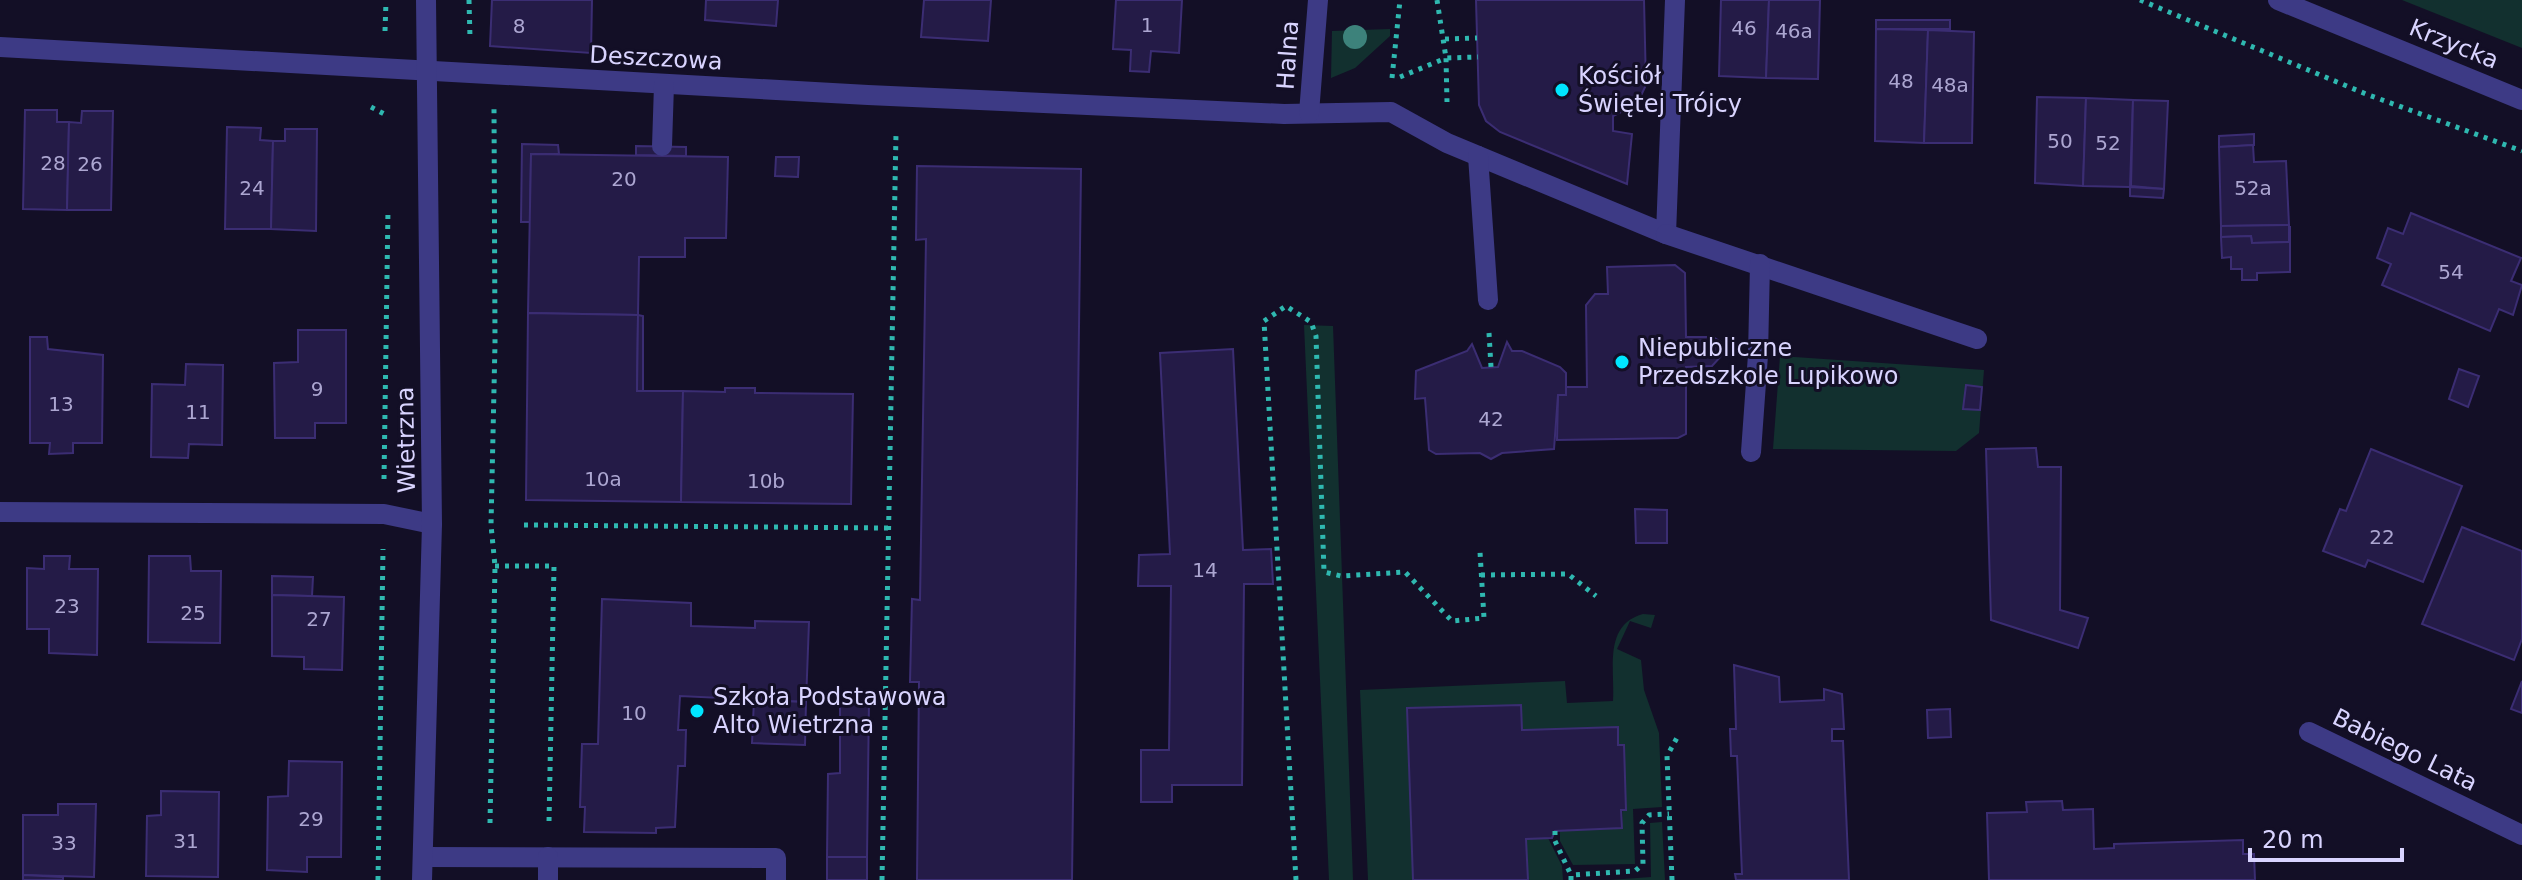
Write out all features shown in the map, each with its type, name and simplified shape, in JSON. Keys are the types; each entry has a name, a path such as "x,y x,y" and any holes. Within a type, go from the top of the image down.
{"street":[{"name":"Wietrzna","path":"422,880 432,524 426,0"},
{"name":"Halna","path":"1309,113 1318,0"},
{"path":"1666,234 1675,0"},
{"name":"Krzycka","path":"2278,0 2522,100"},
{"name":"Deszczowa","path":"0,47 897,96 1309,113 1391,112 1478,156 1666,234 1977,339"},
{"path":"662,146 664,85"},
{"path":"1478,156 1488,300"},
{"path":"1751,452 1760,264"},
{"path":"0,512 384,514 432,524"},
{"name":"Babiego Lata","path":"2309,732 2522,835"},
{"path":"423,857 776,858 776,880"},
{"path":"548,857 548,880"}],"path":[{"path":"385,38 386,0"},
{"path":"469,0 470,42 492,76 495,343 491,525 495,566 490,856"},
{"path":"1392,80 1400,0"},
{"path":"1437,0 1446,58 1478,57"},
{"path":"2140,0 2366,94 2522,151"},
{"path":"1445,39 1477,38"},
{"path":"882,880 897,96"},
{"path":"387,104 388,122"},
{"path":"384,495 388,201"},
{"path":"1296,880 1264,321 1286,306 1311,322 1316,336 1324,572 1341,576 1405,572 1452,621 1484,618 1480,552"},
{"path":"1488,331 1491,367"},
{"path":"524,525 888,528"},
{"path":"378,880 384,533"},
{"path":"495,566 554,566 548,857"},
{"path":"1481,575 1568,574 1596,596"},
{"path":"1672,880 1667,756 1678,736"},
{"path":"1555,831 1555,841 1571,878 1635,871 1643,864 1642,823 1649,815 1669,814"}],"green space":[{"path":"2402,0 2522,0 2522,48"},
{"path":"1390,29 1390,36 1355,68 1331,78 1332,31"},
{"path":"1304,325 1333,326 1353,880 1329,880"},
{"path":"1780,356 1984,370 1979,433 1956,451 1773,449"},
{"path":"1643,614 1655,615 1651,628 1630,621 1617,649 1641,660 1644,690 1659,733 1662,807 1633,809 1635,864 1573,865 1560,841 1560,830 1622,828 1624,745 1618,745 1617,727 1522,730 1520,705 1407,708 1413,880 1368,880 1360,690 1565,681 1567,703 1613,701 1616,638 1630,620"},
{"path":"1662,822 1665,880 1609,880 1651,877 1650,823"},
{"path":"1548,838 1562,866 1563,880 1528,880 1526,839"}],"building":[{"path":"492,0 592,0 591,53 490,46"},
{"path":"706,0 778,0 776,26 705,20"},
{"path":"924,0 991,0 988,41 921,37"},
{"path":"1116,0 1182,0 1179,53 1151,51 1149,72 1130,71 1131,50 1113,49"},
{"name":"Kościół Świętej Trójcy","path":"1476,0 1644,0 1646,85 1637,104 1613,116 1613,131 1632,134 1627,184 1500,132 1486,121 1479,105"},
{"path":"1721,0 1769,0 1766,78 1719,76"},
{"path":"1769,0 1820,0 1818,79 1766,78"},
{"path":"1876,20 1950,20 1950,29 1876,29"},
{"path":"1876,29 1928,30 1924,143 1875,141"},
{"path":"1928,30 1974,32 1972,143 1924,143"},
{"path":"2037,97 2086,98 2083,186 2035,183"},
{"path":"2086,98 2133,100 2130,187 2083,186"},
{"path":"2133,100 2168,101 2164,189 2131,186"},
{"path":"25,110 57,110 57,122 69,122 67,210 23,209"},
{"path":"82,111 113,111 111,210 67,210 69,122 81,123"},
{"path":"227,127 261,128 260,140 273,141 271,229 225,229"},
{"path":"285,129 317,129 316,231 271,229 273,141 285,141"},
{"path":"2254,134 2254,145 2219,147 2219,136"},
{"path":"522,144 558,145 559,154 531,154 530,222 521,222"},
{"path":"2253,145 2254,162 2286,161 2289,225 2221,226 2219,147"},
{"path":"636,146 686,147 686,156 636,155"},
{"path":"531,154 728,157 726,238 685,238 685,257 639,257 638,315 528,313"},
{"path":"776,157 799,157 798,177 775,176"},
{"path":"917,166 1081,169 1072,880 917,880 919,682 910,682 912,599 920,600 926,239 916,240"},
{"path":"2130,187 2164,189 2163,198 2130,196"},
{"path":"2411,213 2521,258 2511,281 2522,285 2513,315 2499,309 2490,331 2382,285 2391,264 2377,258 2388,228 2403,234"},
{"path":"2289,225 2289,242 2252,243 2251,236 2221,237 2221,226"},
{"path":"2290,226 2290,272 2257,273 2257,280 2242,280 2242,269 2231,269 2231,257 2222,258 2221,237 2251,236 2252,243 2289,242"},
{"path":"1675,265 1685,273 1686,337 1713,337 1721,342 1723,354 1712,366 1686,367 1686,434 1678,438 1557,440 1558,395 1566,395 1566,387 1587,387 1586,305 1595,294 1608,294 1607,267"},
{"path":"528,313 638,315 637,391 683,391 681,502 526,500"},
{"path":"638,315 643,316 643,391 637,391"},
{"path":"298,330 346,330 346,423 315,423 315,438 275,438 274,363 298,362"},
{"path":"30,337 47,337 48,349 103,355 102,443 73,443 73,453 49,454 50,443 30,443"},
{"path":"1507,342 1512,351 1522,351 1560,367 1566,373 1566,395 1558,395 1554,449 1502,453 1491,459 1480,453 1436,454 1429,450 1425,398 1415,399 1416,371 1467,351 1472,344 1482,368 1498,367"},
{"path":"1233,349 1243,550 1271,549 1273,584 1244,584 1242,785 1172,785 1172,802 1141,802 1141,750 1169,750 1171,586 1138,586 1139,555 1170,554 1160,353"},
{"path":"186,364 223,365 222,445 189,444 188,458 151,457 152,384 185,385"},
{"path":"2459,369 2479,376 2468,407 2449,399"},
{"path":"1966,385 1982,387 1980,410 1963,409"},
{"path":"725,388 755,388 755,393 853,394 851,504 681,502 683,391 725,392"},
{"path":"2036,448 2038,467 2061,467 2060,610 2088,618 2078,648 1991,620 1986,449"},
{"path":"2371,449 2462,486 2423,582 2368,560 2365,567 2323,551 2340,509 2346,511"},
{"path":"1635,509 1667,510 1667,543 1636,543"},
{"path":"2462,527 2522,551 2522,639 2514,660 2422,624"},
{"path":"44,556 70,556 69,569 98,569 97,655 49,653 49,629 27,629 27,568 44,569"},
{"path":"149,556 190,556 191,571 221,571 220,643 148,642"},
{"path":"272,576 313,577 312,596 272,595"},
{"path":"272,595 344,597 342,670 304,669 304,657 272,656"},
{"path":"602,599 691,603 691,626 755,628 755,621 809,622 806,702 680,696 678,730 686,730 685,766 678,766 675,827 656,828 656,833 584,832 585,807 580,807 582,744 598,744"},
{"path":"1734,665 1779,677 1780,702 1824,700 1824,689 1842,694 1844,729 1832,729 1832,741 1843,741 1849,880 1736,880 1735,874 1742,874 1737,756 1731,756 1730,729 1736,729"},
{"path":"2522,681 2522,713 2511,709"},
{"path":"754,700 806,702 805,745 752,743"},
{"path":"840,701 869,701 867,857 827,857 828,774 840,773"},
{"path":"1521,705 1522,730 1618,727 1618,745 1624,745 1626,810 1621,810 1622,828 1555,831 1552,838 1526,839 1528,880 1413,880 1407,708"},
{"path":"1950,709 1951,737 1928,738 1927,710"},
{"path":"289,761 342,762 341,857 307,857 307,872 267,870 268,797 288,796"},
{"path":"161,791 219,792 218,877 146,876 147,816 161,815"},
{"path":"2062,801 2063,810 2093,809 2094,849 2114,848 2114,844 2243,840 2243,854 2254,854 2255,880 1989,880 1987,813 2027,812 2026,802"},
{"path":"58,804 96,804 94,877 23,875 23,815 58,815"},
{"path":"827,857 867,857 867,880 827,880"},
{"path":"23,875 63,877 63,880 23,880"}],"place":[{"name":"Kościół Świętej Trójcy","path":"1562,90"},
{"name":"Niepubliczne Przedszkole Lupikowo","path":"1622,362"},
{"name":"Szkoła Podstawowa Alto Wietrzna","path":"697,711"}]}
